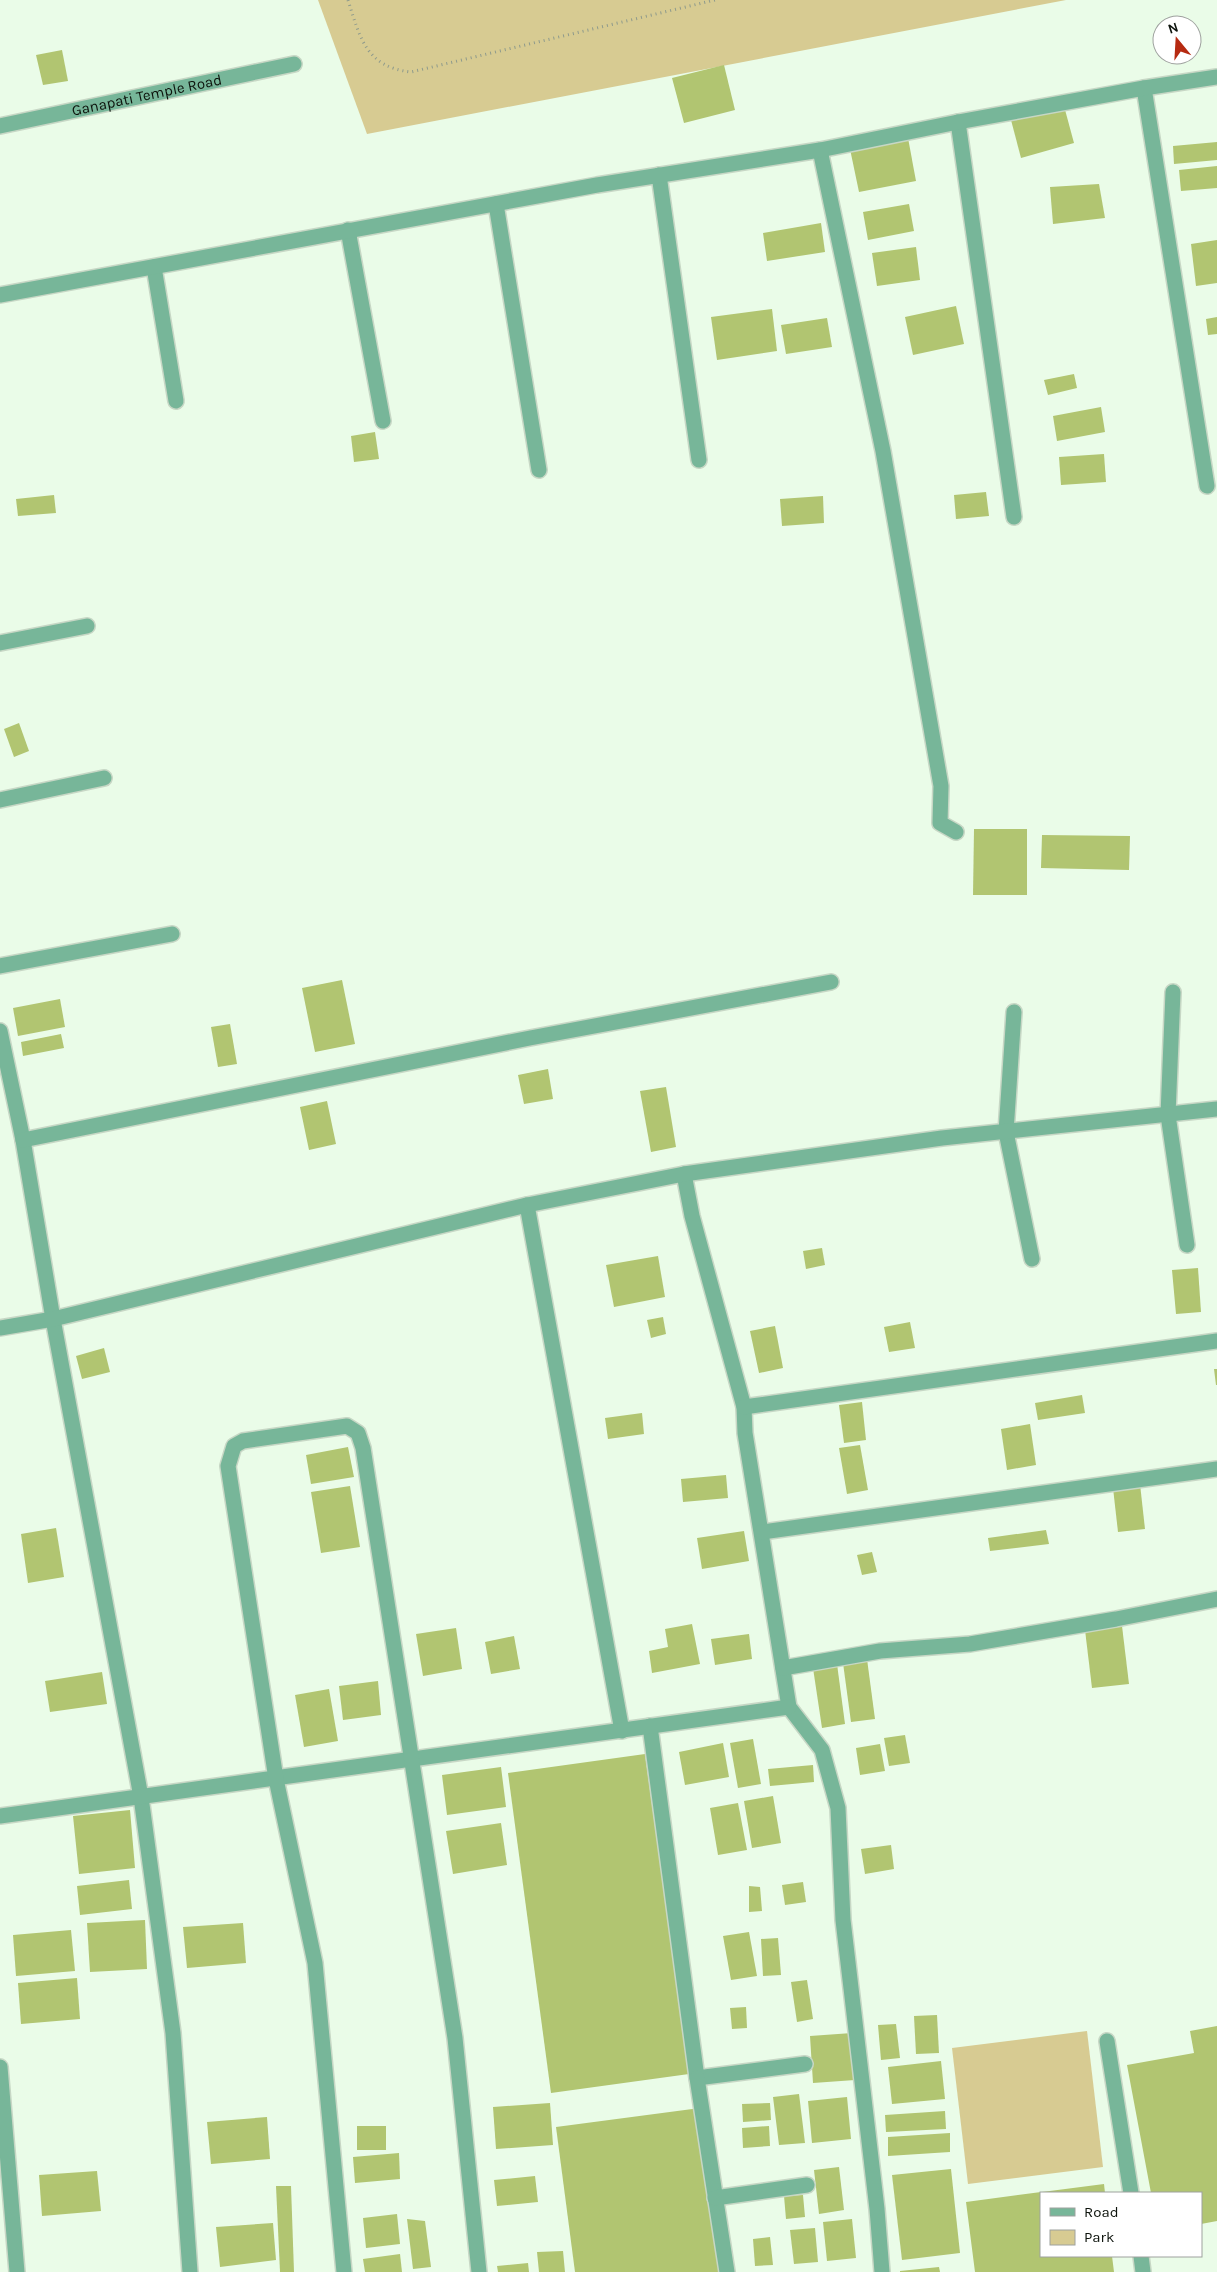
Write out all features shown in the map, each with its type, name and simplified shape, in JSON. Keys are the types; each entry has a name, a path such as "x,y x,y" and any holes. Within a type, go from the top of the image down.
{"street":[{"name":"Ganapati Temple Road","path":"0,126 294,64"},
{"path":"0,295 348,230 820,150 958,122 1144,88 1217,77"},
{"path":"1144,88 1207,486"},
{"path":"958,122 1014,517"},
{"path":"820,150 883,451 941,786 940,823 956,832"},
{"path":"659,176 699,460"},
{"path":"496,204 539,470"},
{"path":"348,230 383,422"},
{"path":"154,266 176,401"},
{"path":"0,644 87,626"},
{"path":"0,800 104,778"},
{"path":"0,966 172,934"},
{"path":"23,1140 520,1040 831,982"},
{"path":"1173,992 1168,1116 1187,1246"},
{"path":"1014,1012 1006,1132 1032,1259"},
{"path":"0,1031 23,1140 53,1319 141,1797 173,2033 190,2272"},
{"path":"0,1328 53,1319 527,1205 684,1174 942,1138 1168,1116 1217,1109"},
{"path":"684,1174 692,1216 744,1407 745,1433 790,1707 822,1750 838,1808 843,1920 877,2210 882,2272"},
{"path":"527,1205 622,1731"},
{"path":"744,1407 1217,1341"},
{"path":"344,2272 315,1963 276,1779 228,1466 234,1446 243,1441 347,1426 358,1433 362,1448 455,2038 480,2272"},
{"path":"762,1532 1217,1469"},
{"path":"783,1668 880,1651 970,1644 1116,1619 1217,1599"},
{"path":"0,1816 790,1707"},
{"path":"650,1726 697,2078 727,2272"},
{"path":"1107,2041 1131,2192"},
{"path":"697,2078 805,2064"},
{"path":"0,2067 17,2272"},
{"path":"716,2198 807,2184"},
{"path":"1140,2257 1143,2272"}],"path":[{"path":"348,0 365,48 376,59 387,66 411,72 715,0"}],"green space":[{"path":"318,0 1066,0 367,134"},
{"path":"1087,2031 1103,2167 968,2184 952,2048"}],"building":[{"path":"62,50 68,81 43,85 36,55"},
{"path":"724,65 735,110 684,123 672,78"},
{"path":"1064,106 1074,143 1021,158 1011,120"},
{"path":"908,138 916,181 859,192 850,149"},
{"path":"1217,142 1217,160 1174,164 1173,146"},
{"path":"1217,166 1217,188 1181,191 1179,170"},
{"path":"1099,184 1105,218 1053,224 1050,187"},
{"path":"909,204 914,231 868,240 863,212"},
{"path":"821,223 825,252 767,261 763,233"},
{"path":"1217,240 1217,283 1196,286 1191,244"},
{"path":"916,247 920,280 877,286 872,253"},
{"path":"956,306 964,344 913,355 905,317"},
{"path":"772,309 777,351 717,360 711,317"},
{"path":"1217,317 1217,334 1208,335 1206,319"},
{"path":"827,318 832,347 786,354 781,325"},
{"path":"1074,374 1077,388 1048,395 1044,380"},
{"path":"1101,407 1105,432 1057,441 1053,416"},
{"path":"375,432 379,459 354,462 351,436"},
{"path":"1104,454 1106,482 1061,485 1059,457"},
{"path":"986,492 989,516 956,519 954,495"},
{"path":"54,495 56,513 18,516 16,499"},
{"path":"823,496 824,523 782,526 780,499"},
{"path":"19,723 29,751 14,757 4,729"},
{"path":"974,829 1027,829 1027,895 973,895"},
{"path":"1042,835 1130,836 1129,870 1041,868"},
{"path":"342,980 355,1044 315,1052 302,988"},
{"path":"60,999 65,1027 18,1036 13,1008"},
{"path":"230,1024 237,1064 218,1067 211,1027"},
{"path":"61,1034 64,1048 23,1056 21,1042"},
{"path":"548,1069 553,1099 524,1104 518,1075"},
{"path":"666,1087 676,1147 651,1152 640,1091"},
{"path":"327,1101 336,1144 309,1150 300,1107"},
{"path":"822,1248 825,1265 806,1269 803,1251"},
{"path":"658,1256 665,1297 614,1307 606,1265"},
{"path":"1198,1268 1201,1312 1176,1314 1172,1270"},
{"path":"663,1317 666,1334 651,1338 647,1320"},
{"path":"910,1322 915,1348 889,1352 884,1327"},
{"path":"775,1326 783,1368 759,1373 750,1331"},
{"path":"104,1348 110,1372 82,1379 76,1356"},
{"path":"1214,1369 1217,1369 1217,1385 1216,1385"},
{"path":"1082,1395 1085,1413 1038,1420 1035,1403"},
{"path":"862,1402 866,1440 844,1443 839,1405"},
{"path":"642,1413 644,1434 608,1439 605,1418"},
{"path":"1030,1424 1036,1465 1007,1470 1001,1429"},
{"path":"860,1445 868,1490 847,1494 839,1448"},
{"path":"348,1447 354,1477 311,1484 306,1455"},
{"path":"726,1475 728,1498 683,1502 681,1479"},
{"path":"1140,1484 1145,1529 1118,1532 1113,1488"},
{"path":"350,1486 360,1547 321,1553 311,1492"},
{"path":"56,1528 64,1577 28,1583 21,1534"},
{"path":"1046,1530 1049,1544 990,1551 988,1538"},
{"path":"744,1531 749,1561 702,1569 697,1538"},
{"path":"872,1552 877,1572 862,1575 857,1555"},
{"path":"692,1624 700,1664 652,1673 649,1651 668,1647 665,1629"},
{"path":"1122,1626 1129,1684 1092,1688 1085,1630"},
{"path":"456,1628 462,1669 423,1676 416,1634"},
{"path":"749,1634 752,1659 715,1665 711,1639"},
{"path":"514,1636 520,1669 491,1674 485,1642"},
{"path":"867,1659 875,1719 851,1722 843,1663"},
{"path":"837,1664 845,1724 822,1728 813,1668"},
{"path":"102,1672 107,1704 50,1712 45,1681"},
{"path":"378,1681 381,1715 343,1720 339,1686"},
{"path":"329,1689 338,1741 304,1747 295,1695"},
{"path":"905,1735 910,1763 889,1766 884,1738"},
{"path":"753,1739 761,1784 738,1788 730,1743"},
{"path":"723,1743 729,1777 685,1785 679,1752"},
{"path":"880,1744 885,1771 860,1775 856,1748"},
{"path":"645,1754 689,2074 551,2093 508,1773"},
{"path":"813,1765 814,1782 770,1786 768,1769"},
{"path":"501,1767 506,1807 447,1815 442,1775"},
{"path":"773,1796 781,1843 752,1848 744,1801"},
{"path":"738,1803 747,1850 718,1855 710,1808"},
{"path":"130,1810 135,1868 79,1874 73,1816"},
{"path":"501,1823 507,1865 453,1874 446,1831"},
{"path":"891,1845 894,1869 865,1874 861,1849"},
{"path":"129,1880 132,1909 80,1915 77,1886"},
{"path":"803,1882 806,1902 785,1905 782,1885"},
{"path":"749,1886 760,1887 762,1911 749,1912"},
{"path":"145,1920 147,1969 90,1972 87,1923"},
{"path":"243,1923 246,1963 187,1968 183,1927"},
{"path":"71,1930 75,1971 16,1976 13,1935"},
{"path":"749,1932 757,1976 731,1980 723,1936"},
{"path":"778,1938 781,1975 763,1976 761,1939"},
{"path":"77,1978 80,2019 21,2024 18,1983"},
{"path":"807,1980 813,2019 797,2022 791,1982"},
{"path":"746,2007 747,2028 732,2029 730,2008"},
{"path":"937,2015 939,2053 916,2054 914,2016"},
{"path":"896,2024 900,2058 881,2060 878,2025"},
{"path":"1217,2026 1217,2221 1202,2224 1202,2192 1151,2192 1127,2065 1194,2053 1190,2031"},
{"path":"852,2033 855,2080 813,2083 810,2036"},
{"path":"941,2061 945,2099 892,2104 888,2067"},
{"path":"799,2094 805,2143 779,2145 773,2097"},
{"path":"847,2097 851,2139 812,2143 808,2101"},
{"path":"550,2103 553,2145 496,2149 493,2107"},
{"path":"770,2103 771,2120 743,2122 742,2104"},
{"path":"700,2108 721,2272 575,2272 556,2127"},
{"path":"945,2111 946,2129 886,2132 885,2115"},
{"path":"267,2117 270,2159 211,2164 207,2122"},
{"path":"357,2126 386,2126 386,2150 357,2150"},
{"path":"769,2126 770,2146 743,2148 742,2128"},
{"path":"950,2133 950,2152 888,2156 888,2137"},
{"path":"399,2153 400,2179 355,2183 353,2157"},
{"path":"839,2167 844,2210 819,2214 814,2170"},
{"path":"951,2169 960,2253 902,2260 892,2175"},
{"path":"97,2171 101,2211 42,2216 39,2175"},
{"path":"535,2176 538,2202 497,2206 494,2180"},
{"path":"1104,2184 1105,2192 1042,2192"},
{"path":"276,2186 291,2186 294,2272 280,2272"},
{"path":"1040,2192 1040,2257 1112,2257 1114,2272 975,2272 966,2202"},
{"path":"803,2195 805,2217 786,2219 784,2196"},
{"path":"397,2214 400,2244 366,2248 363,2218"},
{"path":"407,2219 425,2221 431,2267 413,2269"},
{"path":"852,2219 856,2258 827,2261 823,2222"},
{"path":"273,2223 276,2260 220,2267 216,2227"},
{"path":"815,2228 818,2262 794,2264 790,2230"},
{"path":"770,2237 773,2265 755,2266 753,2239"},
{"path":"563,2251 565,2272 539,2272 537,2252"},
{"path":"400,2254 402,2272 365,2272 363,2259"},
{"path":"528,2263 529,2272 498,2272 497,2266"},
{"path":"939,2267 940,2272 900,2272 900,2271"}]}
